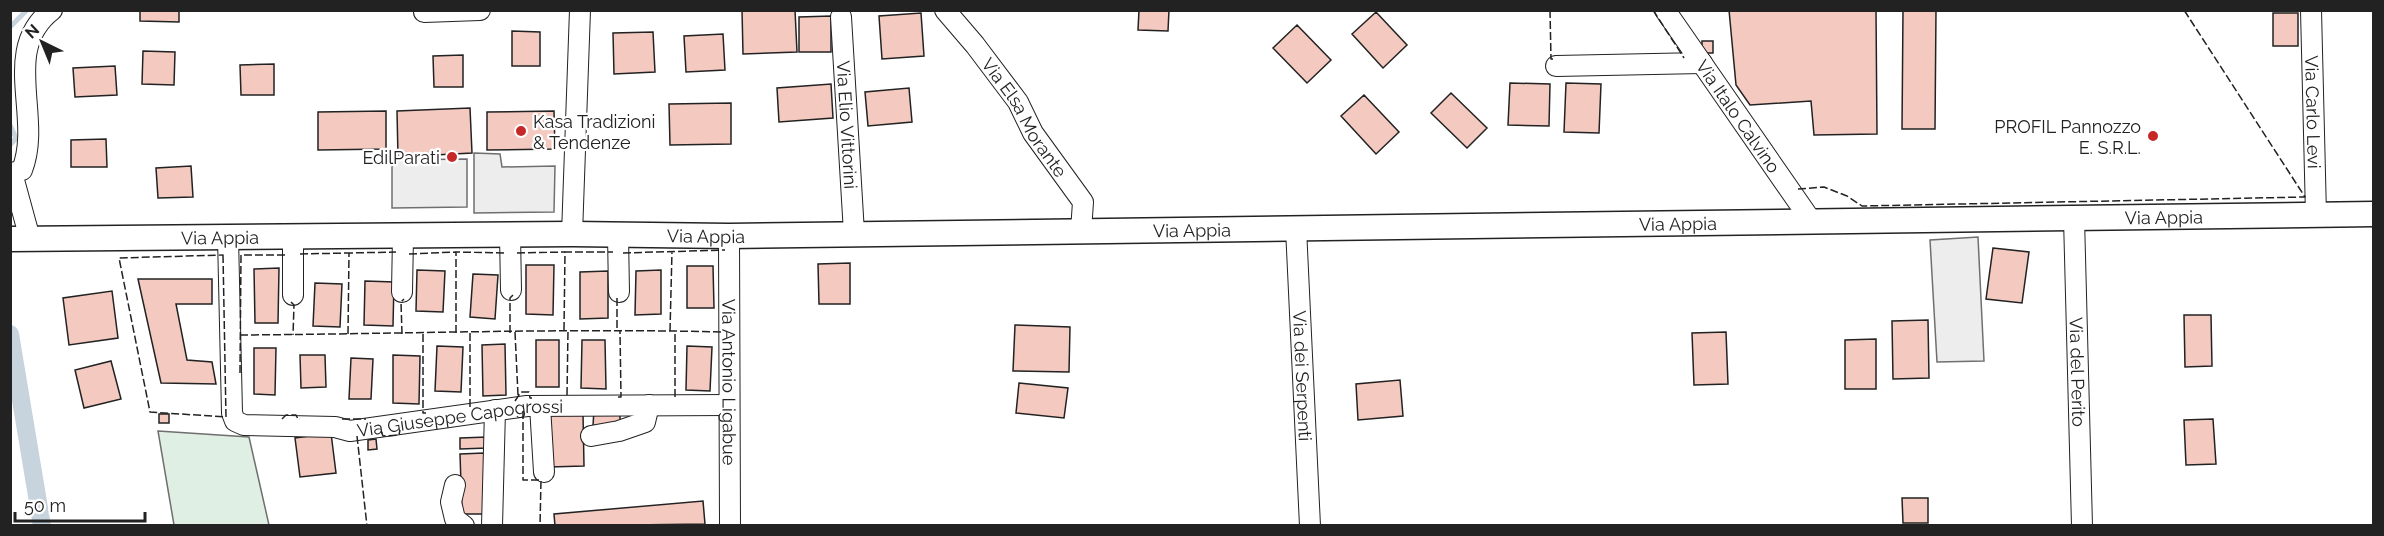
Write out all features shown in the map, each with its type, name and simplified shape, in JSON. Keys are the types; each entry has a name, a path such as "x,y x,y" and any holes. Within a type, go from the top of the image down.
{"main road":[{"name":"Via Appia","path":"21,239 510,234 729,236 2373,214"}],"street":[{"path":"21,239 11,171 22,170 27,157 29,136 22,62 28,38 42,17 52,10"},
{"path":"424,12 480,10"},
{"path":"572,234 580,10"},
{"name":"Via Elsa Morante","path":"945,10 1018,102 1033,133 1083,202 1080,231"},
{"name":"Via Italo Calvino","path":"1665,10 1812,222"},
{"name":"Via Carlo Levi","path":"2311,10 2316,215"},
{"name":"Via Elio Vittorini","path":"841,17 854,233"},
{"path":"1556,66 1702,63"},
{"name":"Via del Perito","path":"2074,218 2082,525"},
{"name":"Via dei Serpenti","path":"1296,228 1310,525"},
{"path":"510,234 511,290"},
{"path":"618,235 619,292"},
{"path":"293,236 293,295"},
{"path":"402,292 403,236"},
{"name":"Via Antonio Ligabue","path":"729,236 730,525"},
{"name":"Via Giuseppe Capogrossi","path":"228,237 232,413 235,422 244,426 335,427 350,431 495,410 540,406 729,405"},
{"path":"591,436 619,431 645,422 649,405"},
{"path":"540,406 544,472"},
{"path":"492,525 495,410"},
{"path":"455,485 451,502 455,519 464,525"}],"green space":[{"path":"158,431 249,437 269,525 174,525"}],"shaded area":[{"path":"474,153 500,154 502,167 555,166 554,212 474,213"},
{"path":"467,159 467,207 392,208 392,160"},
{"path":"1978,237 1984,361 1937,362 1930,240"}],"building":[{"path":"140,10 179,10 179,22 140,21"},
{"path":"742,10 795,10 797,52 743,54"},
{"path":"1139,10 1169,10 1168,31 1138,30"},
{"path":"1729,10 1876,10 1877,134 1814,135 1811,101 1750,105 1736,85"},
{"path":"1903,10 1936,10 1935,129 1902,129"},
{"path":"1376,12 1407,45 1383,68 1352,34"},
{"path":"921,13 924,56 882,59 879,16"},
{"path":"2273,13 2298,13 2298,46 2273,46"},
{"path":"831,16 831,52 799,52 799,17"},
{"path":"1297,25 1331,60 1307,83 1273,48"},
{"path":"512,31 540,32 540,66 512,66"},
{"path":"653,32 655,72 614,74 613,33"},
{"path":"723,34 725,70 686,72 684,36"},
{"path":"1702,41 1713,41 1713,53 1702,53"},
{"path":"143,51 175,52 174,85 142,84"},
{"path":"463,55 463,87 434,87 433,56"},
{"path":"274,64 274,95 241,95 240,65"},
{"path":"115,66 117,95 75,97 73,68"},
{"path":"1510,83 1550,84 1549,126 1508,125"},
{"path":"1566,83 1601,84 1599,133 1564,132"},
{"path":"831,84 833,118 779,122 777,88"},
{"path":"909,88 912,122 868,126 865,92"},
{"path":"1451,93 1487,128 1467,148 1431,113"},
{"path":"1364,95 1399,132 1376,154 1341,116"},
{"path":"731,103 731,144 670,145 669,104"},
{"path":"470,108 472,153 398,157 397,111"},
{"path":"386,111 386,149 318,150 318,112"},
{"name":"Kasa Tradizioni & Tendenze","path":"554,111 555,149 487,150 487,112"},
{"path":"106,139 107,167 71,167 71,140"},
{"path":"191,166 193,197 158,198 156,168"},
{"path":"1993,248 2029,252 2022,303 1986,299"},
{"path":"850,263 850,304 819,304 818,264"},
{"path":"526,265 554,265 553,315 526,314"},
{"path":"687,266 713,266 714,308 687,308"},
{"path":"279,268 278,323 255,323 254,269"},
{"path":"417,270 445,271 443,312 416,311"},
{"path":"661,270 661,314 635,315 636,271"},
{"path":"608,271 608,318 580,319 580,272"},
{"path":"473,274 498,275 495,319 470,317"},
{"path":"138,279 212,279 212,304 176,304 187,360 212,362 216,384 161,383"},
{"path":"365,281 394,282 393,326 364,325"},
{"path":"315,283 342,284 340,327 313,326"},
{"path":"112,291 118,338 69,345 63,298"},
{"path":"2184,315 2211,315 2212,366 2185,367"},
{"path":"1928,320 1929,378 1893,379 1892,321"},
{"path":"1015,325 1070,327 1069,372 1013,371"},
{"path":"1726,332 1728,384 1694,385 1692,333"},
{"path":"1876,339 1876,389 1845,389 1845,340"},
{"path":"536,340 559,340 559,387 536,387"},
{"path":"582,340 605,340 606,389 581,388"},
{"path":"505,344 506,395 483,396 482,345"},
{"path":"437,346 463,347 461,392 435,391"},
{"path":"687,346 712,347 710,391 686,390"},
{"path":"254,348 276,348 275,395 254,394"},
{"path":"300,355 325,355 326,387 301,388"},
{"path":"393,355 420,356 419,404 393,403"},
{"path":"351,358 373,359 371,399 349,399"},
{"path":"111,361 121,399 84,408 75,370"},
{"path":"1400,380 1403,416 1358,420 1356,384"},
{"path":"1019,383 1068,388 1064,418 1016,413"},
{"path":"594,409 620,410 620,426 593,426"},
{"path":"159,414 169,414 169,423 159,423"},
{"path":"583,414 584,466 549,467 548,415"},
{"path":"2213,419 2216,464 2186,465 2184,420"},
{"path":"331,433 336,473 300,477 295,438"},
{"path":"487,437 487,448 460,449 460,438"},
{"path":"376,439 377,449 368,450 368,440"},
{"path":"484,453 486,514 462,514 460,454"},
{"path":"1902,498 1928,498 1928,523 1903,523"},
{"path":"703,501 705,524 555,526 554,514"}],"waterway":[{"path":"10,27 27,10"},
{"path":"10,125 16,138 10,145"},
{"path":"10,334 42,526"}],"fence":[{"path":"1550,10 1551,59 1553,59"},
{"path":"1653,10 1684,58"},
{"path":"1798,189 1824,187 1847,196 1862,206 2305,197 2184,10"},
{"path":"623,253 725,250"},
{"path":"670,331 672,251"},
{"path":"348,334 349,253 396,252"},
{"path":"409,254 456,252"},
{"path":"456,333 456,252 504,253 504,255"},
{"path":"517,253 565,252"},
{"path":"564,330 565,252 613,252"},
{"path":"300,254 349,253"},
{"path":"223,255 226,417 150,412 119,258 223,255"},
{"path":"240,373 241,255 288,255"},
{"path":"510,333 510,298 513,295"},
{"path":"617,298 617,331"},
{"path":"402,334 401,302 404,299"},
{"path":"291,302 294,305 293,335"},
{"path":"567,395 568,330"},
{"path":"240,335 543,331 724,332"},
{"path":"618,397 621,397 620,331"},
{"path":"675,331 675,397"},
{"path":"515,332 518,395"},
{"path":"470,333 470,408"},
{"path":"423,334 423,413 426,413"},
{"path":"515,401 521,392 529,392 532,398"},
{"path":"523,411 523,480 541,480 540,526"},
{"path":"282,419 286,415 296,415 300,419"},
{"path":"342,419 366,419"},
{"path":"381,431 383,436 399,435 400,430"},
{"path":"357,436 367,526"}],"place":[{"name":"Kasa Tradizioni & Tendenze","path":"521,131"},
{"name":"PROFIL Pannozzo E. S.R.L.","path":"2153,136"},
{"name":"EdilParati","path":"452,157"}]}
